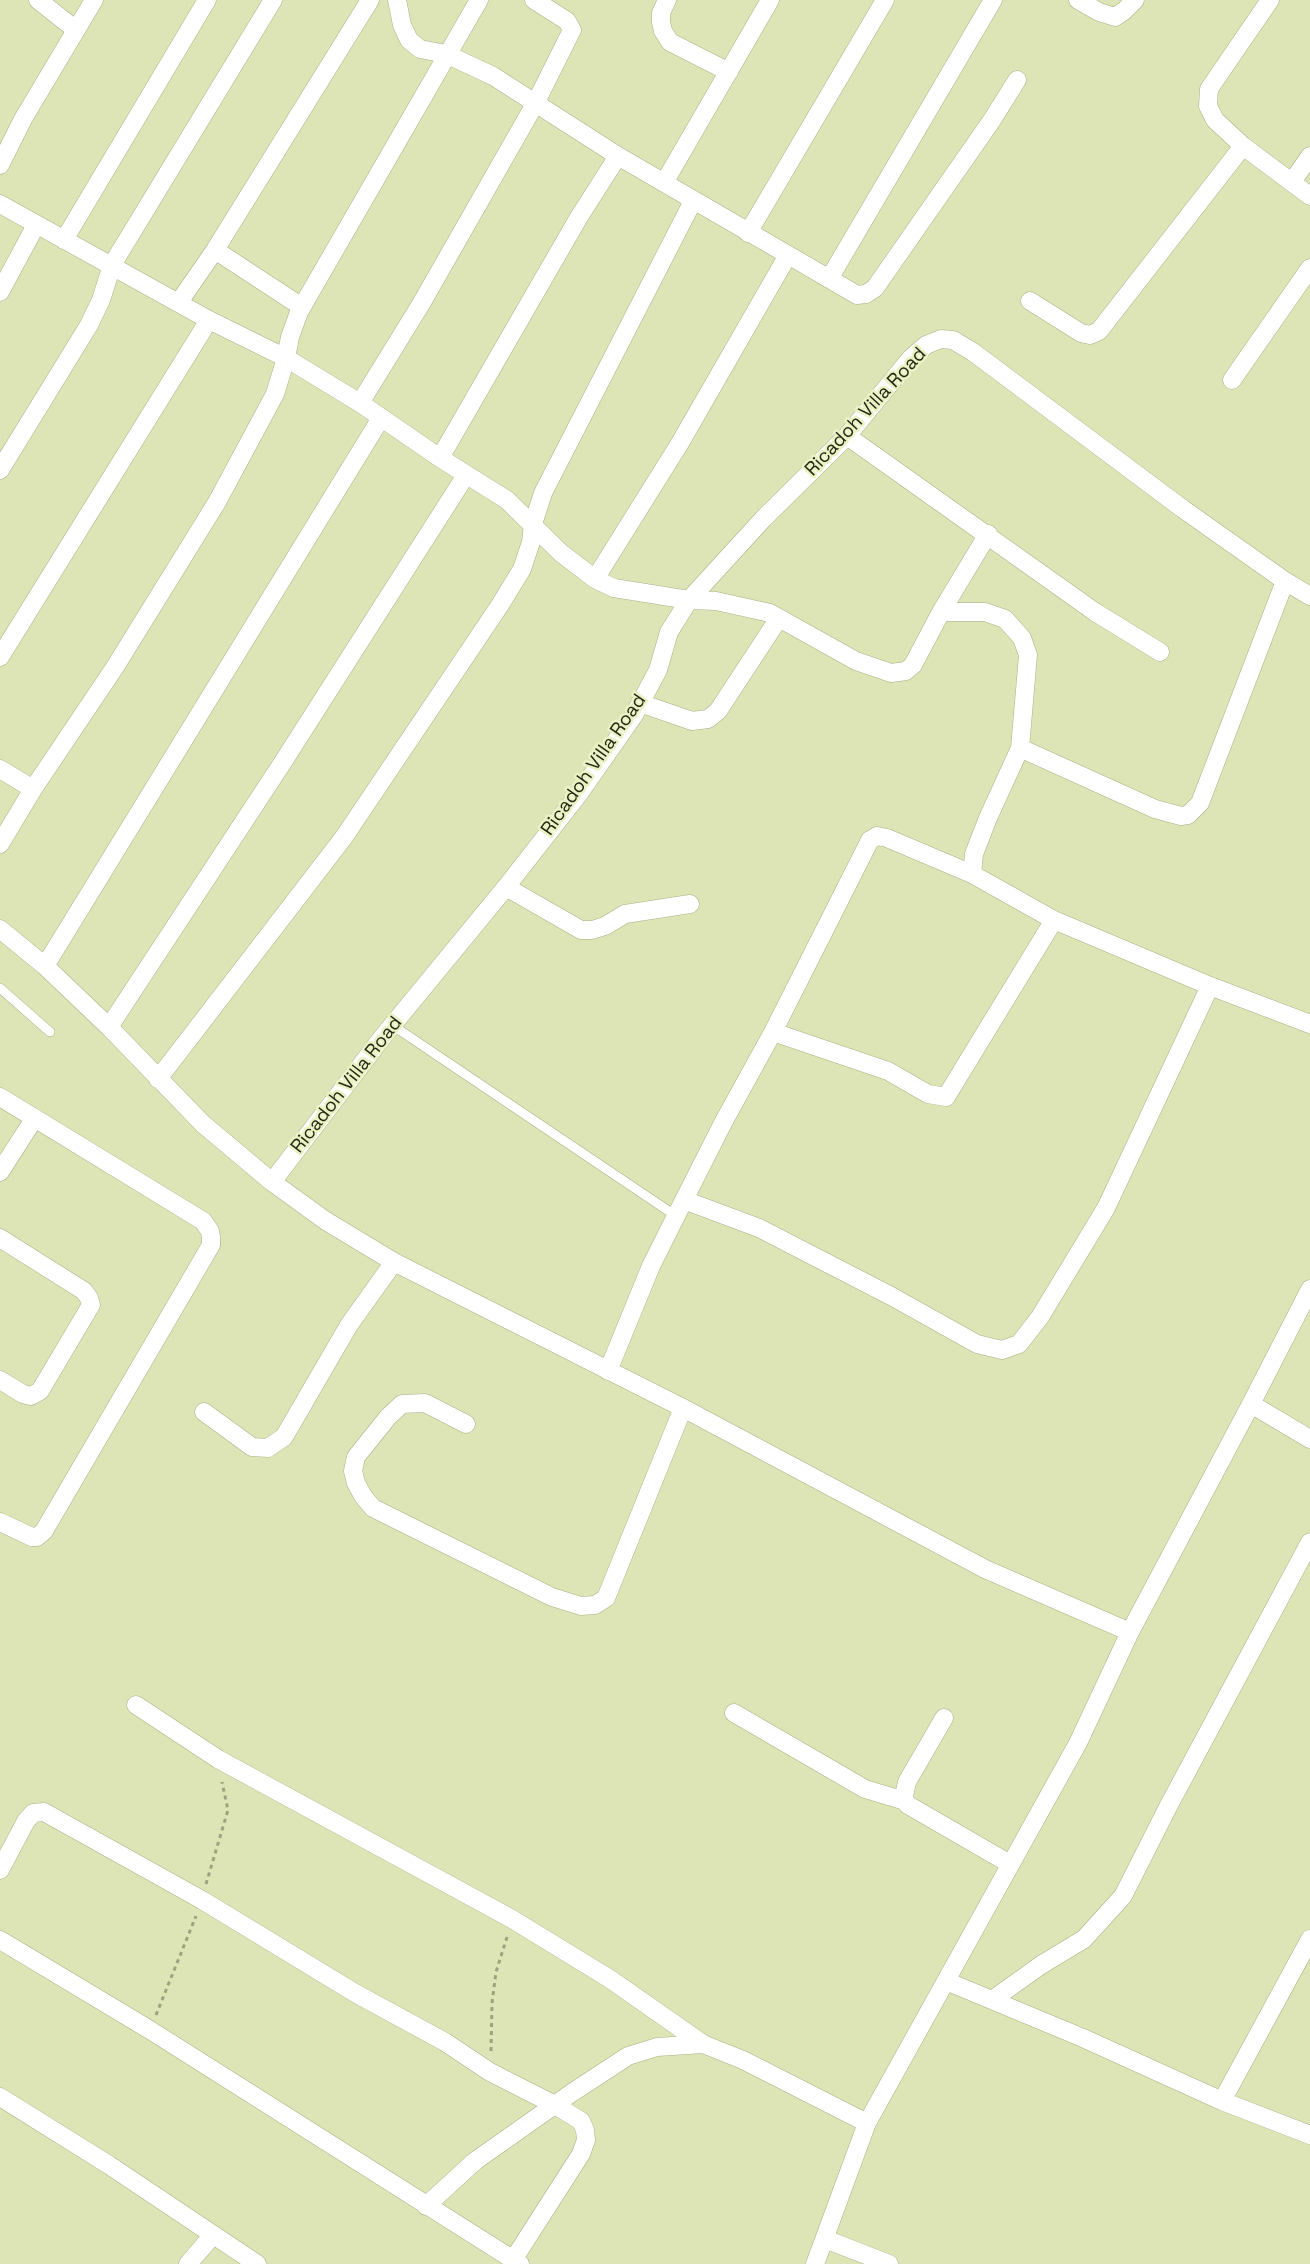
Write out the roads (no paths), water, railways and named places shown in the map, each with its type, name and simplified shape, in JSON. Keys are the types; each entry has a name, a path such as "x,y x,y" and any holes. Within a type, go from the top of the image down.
{"street":[{"path":"38,0 76,30"},
{"path":"0,165 23,119 94,0"},
{"path":"64,240 207,0"},
{"path":"0,470 89,325 101,300 112,265 273,0"},
{"path":"179,302 215,250 370,0"},
{"path":"397,0 402,25 410,40 420,49 446,54 493,76 664,184 857,295 866,294 874,288 992,120 1017,80"},
{"path":"0,844 33,789 115,667 217,502 275,394 290,338 302,307 446,54 479,0"},
{"path":"360,403 421,304 535,104 572,30 567,21 534,0"},
{"path":"667,0 661,13 661,22 663,31 670,42 729,72"},
{"path":"664,184 770,0"},
{"path":"748,233 886,0"},
{"path":"829,279 993,0"},
{"path":"1078,0 1099,12 1115,17 1135,0"},
{"path":"1270,0 1209,88 1208,106 1215,120 1243,146 1310,196"},
{"path":"1030,301 1081,334 1090,335 1099,331 1243,146"},
{"path":"440,458 574,225 618,156"},
{"path":"1292,182 1310,156"},
{"path":"158,1079 344,837 489,622 522,569 543,493 693,201"},
{"path":"0,204 209,320 286,358 360,403 440,458 507,500 561,553 595,579 614,588 689,600 716,601 770,613 856,661 891,672 906,671 914,665 942,612 988,534"},
{"path":"0,292 36,225"},
{"path":"215,250 302,307"},
{"path":"595,579 680,443 788,256"},
{"path":"1232,380 1310,268"},
{"path":"1,653 209,320"},
{"name":"Ricadoh Villa Road","path":"272,1182 392,1025 506,887 578,795 634,715 658,670 669,632 689,600 763,519 847,436 911,358 926,345 942,339 953,340 973,352 1183,509 1285,581"},
{"path":"45,966 381,418"},
{"path":"847,436 988,534 1095,612 1160,652"},
{"path":"109,1027 284,762 466,475"},
{"path":"1020,748 1155,809 1181,816 1188,815 1200,803 1285,581 1310,596"},
{"path":"942,612 985,612 1005,619 1022,638 1028,656 1020,748 984,827 974,854 972,874"},
{"path":"640,704 692,721 708,719 718,711 779,618"},
{"path":"0,769 33,789"},
{"path":"608,1371 651,1266 680,1208 724,1121 773,1032 870,840 877,836 887,838 972,874 1054,920 1210,986 1310,1024"},
{"path":"506,887 581,930 592,930 605,926 625,914 690,904"},
{"path":"773,1032 888,1071 928,1094 946,1097 1054,920"},
{"path":"0,929 45,966 109,1027 203,1124 272,1182 326,1221 394,1262 683,1408 985,1570 1130,1632"},
{"path":"680,1208 759,1228 891,1296 976,1344 1002,1350 1019,1344 1040,1317 1106,1208 1210,986"},
{"path":"0,1097 202,1221 210,1231 211,1245 44,1531 37,1537 32,1537 0,1522"},
{"path":"0,1172 34,1119"},
{"path":"0,1238 84,1290 90,1298 91,1305 40,1391 31,1396 23,1394 0,1380"},
{"path":"204,1412 252,1447 268,1448 284,1437 349,1325 394,1262"},
{"path":"815,2264 867,2123 1078,1743 1130,1632 1310,1289"},
{"path":"466,1424 425,1404 402,1404 388,1417 356,1457 353,1471 356,1483 363,1496 373,1508 552,1598 581,1606 595,1605 606,1598 683,1408"},
{"path":"1251,1404 1310,1439"},
{"path":"992,2000 1041,1965 1084,1939 1123,1896 1174,1796 1310,1542"},
{"path":"136,1705 218,1759 512,1919 610,1979 703,2044 743,2060 867,2123"},
{"path":"734,1713 865,1790 906,1801"},
{"path":"944,1718 907,1782 904,1796 906,1801 908,1805 1010,1864"},
{"path":"0,1870 32,1813 44,1812 202,1900 355,1993 445,2042 490,2072 556,2105 581,2121 585,2130 586,2140 581,2154 517,2262 150,2030 0,1940"},
{"path":"1222,2101 1310,1939"},
{"path":"946,1981 1083,2038 1222,2101 1310,2135"},
{"path":"426,2206 475,2161 628,2056 657,2046 703,2044"},
{"path":"0,2097 108,2165 257,2264"},
{"path":"188,2264 213,2235"},
{"path":"825,2239 889,2264"}],"lane":[{"path":"0,988 50,1032"},
{"path":"392,1025 680,1208"}]}
